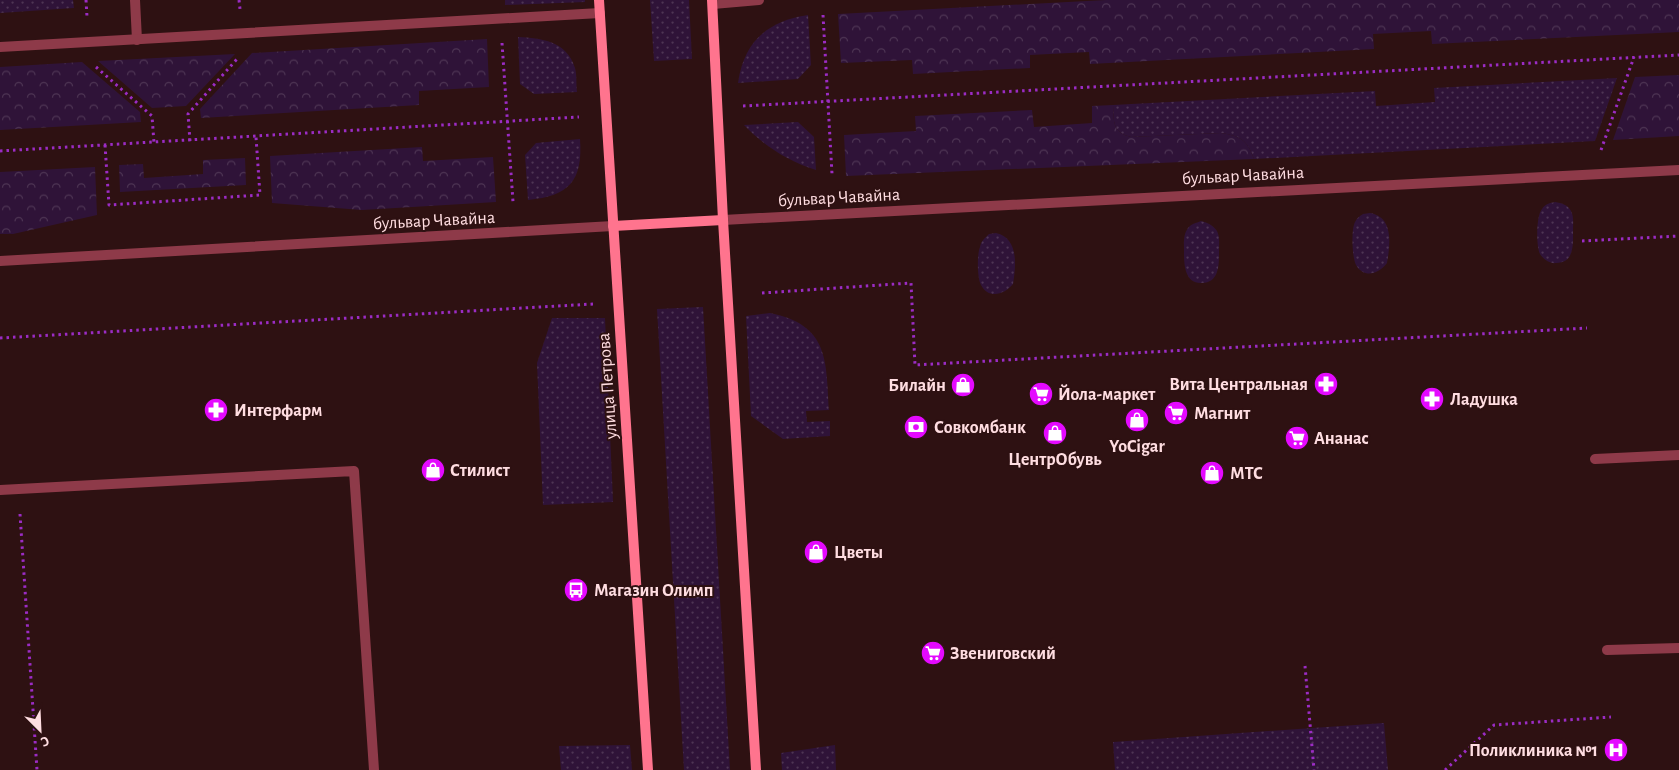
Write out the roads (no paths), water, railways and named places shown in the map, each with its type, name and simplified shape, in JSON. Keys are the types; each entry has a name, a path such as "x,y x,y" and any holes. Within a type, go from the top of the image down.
{"main road":[{"name":"улица Петрова","path":"599,0 648,770"},
{"path":"712,2 756,770"},
{"name":"бульвар Чавайна","path":"613,226 723,220"}],"street":[{"path":"135,0 137,40"},
{"path":"712,2 759,0"},
{"path":"0,47 600,13"},
{"name":"бульвар Чавайна","path":"723,220 1679,170"},
{"name":"бульвар Чавайна","path":"0,261 613,226"},
{"path":"1595,459 1679,455"},
{"path":"0,490 354,470 374,770"},
{"path":"1607,650 1679,648"}],"place":[{"name":"Вита Центральная","path":"1326,384"},
{"name":"Билайн","path":"963,385"},
{"name":"Йола-маркет","path":"1041,394"},
{"name":"Ладушка","path":"1432,399"},
{"name":"Интерфарм","path":"216,410"},
{"name":"Магнит","path":"1176,413"},
{"name":"YoCigar","path":"1137,420"},
{"name":"Совкомбанк","path":"916,427"},
{"name":"ЦентрОбувь","path":"1055,433"},
{"name":"Ананас","path":"1297,438"},
{"name":"Стилист","path":"433,470"},
{"name":"МТС","path":"1212,473"},
{"name":"Цветы","path":"816,552"},
{"name":"Магазин Олимп","path":"576,590"},
{"name":"Звениговский","path":"933,653"},
{"name":"Поликлиника №1","path":"1616,750"}]}
